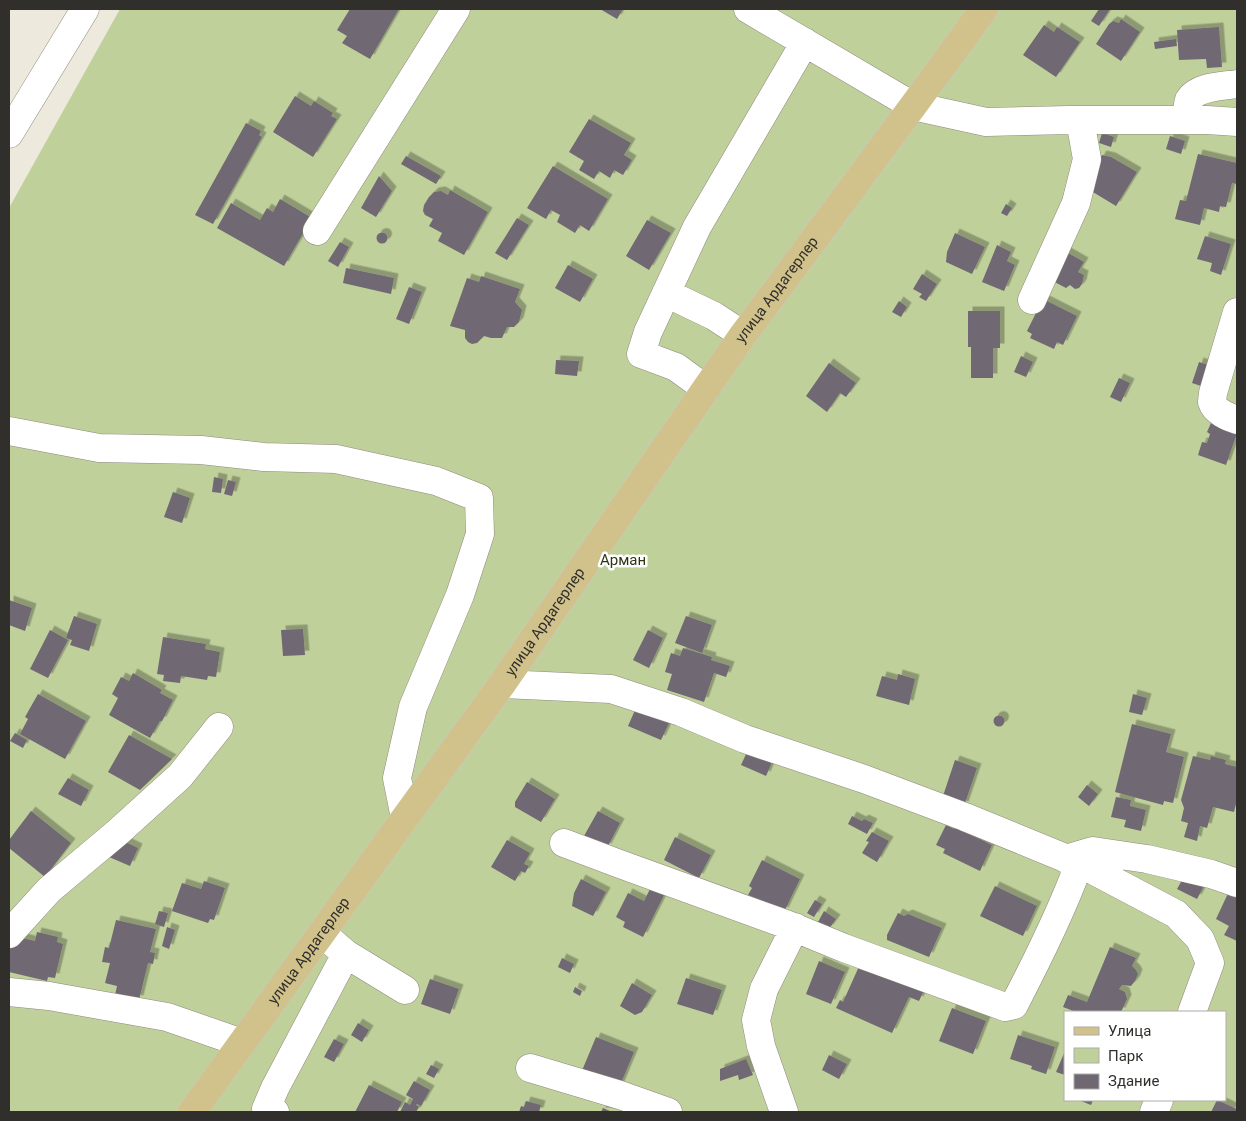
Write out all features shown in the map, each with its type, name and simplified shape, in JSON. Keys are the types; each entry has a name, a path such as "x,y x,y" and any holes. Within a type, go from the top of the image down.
{"main road":[{"name":"улица Ардагерлер","path":"192,1112 502,684 744,335 984,9"}],"street":[{"path":"9,134 85,9"},
{"path":"317,231 456,9"},
{"path":"748,9 914,106 986,122 1080,120 1237,122"},
{"path":"706,389 676,367 641,354 648,332 697,227 805,42"},
{"path":"1187,120 1189,100 1199,90 1237,84"},
{"path":"1032,300 1076,203 1087,158 1080,120"},
{"path":"666,293 714,316 744,335"},
{"path":"1237,312 1212,402 1216,409 1237,420"},
{"path":"9,432 99,448 201,450 264,457 336,459 436,481 479,498 480,534 460,595 413,707 397,778 404,818"},
{"path":"502,684 611,689 682,712 745,739 864,779 965,817 1073,861 1176,914 1200,939 1210,962 1192,1011"},
{"path":"9,934 49,890 118,832 180,776 219,727"},
{"path":"564,844 795,927 844,948 1006,1007 1014,1005 1064,903 1073,861"},
{"path":"1073,861 1093,851 1147,859 1210,874 1237,883"},
{"path":"784,1112 761,1046 756,1020 764,989 795,927"},
{"path":"322,932 346,954 405,990"},
{"path":"275,1112 266,1109 275,1088 346,954"},
{"path":"9,992 49,996 167,1017 242,1042"},
{"path":"530,1068 620,1095 668,1112"}],"green space":[{"name":"Арман","path":"120,9 1237,9 1237,1112 9,1112 9,208"}],"building":[{"path":"350,9 399,9 370,59 342,43 347,36 337,30"},
{"path":"600,9 623,9 617,19"},
{"path":"1099,9 1110,9 1099,26 1091,21"},
{"path":"1121,19 1140,32 1121,61 1096,44 1109,24 1113,21 1119,23"},
{"path":"1044,25 1054,32 1057,27 1080,42 1056,77 1023,55"},
{"path":"1219,27 1222,67 1207,68 1206,59 1179,60 1177,30"},
{"path":"1176,39 1177,46 1155,49 1154,42"},
{"path":"295,96 311,106 314,101 333,113 331,116 337,119 313,157 273,132"},
{"path":"589,119 631,143 624,155 632,160 623,175 614,170 610,178 599,171 594,179 579,170 584,161 569,152"},
{"path":"246,123 261,131 259,135 262,137 213,224 195,215"},
{"path":"1102,133 1114,137 1111,147 1099,143"},
{"path":"1170,136 1185,141 1181,154 1166,149"},
{"path":"1198,154 1237,163 1237,184 1232,183 1226,207 1220,206 1219,212 1204,208 1200,225 1175,219 1180,200 1186,201"},
{"path":"1102,155 1111,157 1137,172 1116,206 1083,186"},
{"path":"406,156 441,176 436,184 401,164"},
{"path":"553,166 608,199 589,231 580,225 575,233 557,222 560,215 551,210 546,219 527,208"},
{"path":"379,176 392,191 376,217 361,208"},
{"path":"450,190 488,212 464,255 438,241 442,233 429,226 433,219 425,215 423,211 424,205 434,192 441,191 448,195"},
{"path":"280,199 312,218 284,266 217,228 231,203 260,220 267,208 273,212"},
{"path":"1006,204 1012,208 1007,216 1001,213"},
{"path":"517,218 529,225 507,260 495,253"},
{"path":"647,220 671,233 649,270 626,256"},
{"path":"380,233 384,233 387,238 386,242 380,243 377,240 377,236"},
{"path":"955,233 985,247 972,274 946,262 947,252"},
{"path":"1205,236 1231,244 1221,275 1210,271 1212,263 1197,259"},
{"path":"340,242 349,247 338,267 328,261"},
{"path":"997,245 1011,252 1007,261 1015,265 1004,291 982,282"},
{"path":"1063,250 1084,262 1078,272 1084,275 1079,288 1075,289 1070,285 1066,288 1047,278"},
{"path":"568,265 593,279 580,302 555,288"},
{"path":"346,268 394,278 391,294 343,283"},
{"path":"922,274 937,284 926,301 919,297 922,294 913,289"},
{"path":"481,276 520,289 515,302 522,310 519,322 514,327 507,327 502,338 484,336 477,343 472,344 465,338 465,330 450,326 467,278 479,282"},
{"path":"409,287 422,292 409,324 396,319"},
{"path":"1043,299 1077,316 1063,345 1057,342 1054,349 1030,338 1032,334 1027,331"},
{"path":"899,301 907,307 901,317 892,312"},
{"path":"968,311 1000,311 1000,348 993,348 993,378 971,378 971,347 968,347"},
{"path":"1021,356 1033,362 1026,377 1014,372"},
{"path":"556,360 579,361 577,376 555,374"},
{"path":"1199,362 1208,365 1201,386 1192,383"},
{"path":"829,363 856,383 846,397 840,393 827,412 806,396"},
{"path":"1119,378 1130,383 1121,402 1110,397"},
{"path":"1211,423 1237,433 1226,465 1198,455 1202,442 1207,443 1210,434 1207,432"},
{"path":"214,477 223,479 221,493 212,492"},
{"path":"228,480 236,482 232,496 224,494"},
{"path":"173,492 190,498 182,523 164,517"},
{"path":"9,600 32,608 25,631 9,625"},
{"path":"74,616 97,624 89,651 70,645 72,640 66,638"},
{"path":"686,616 712,625 702,653 675,643"},
{"path":"303,629 305,655 283,656 281,630"},
{"path":"50,630 68,640 48,678 30,669"},
{"path":"648,630 663,638 649,668 633,660"},
{"path":"163,637 206,644 205,649 220,652 216,677 208,676 207,680 181,676 180,683 163,681 164,675 157,674"},
{"path":"683,648 712,657 711,660 730,666 726,677 714,673 704,702 667,690 672,674 665,672 671,653 680,656"},
{"path":"133,673 162,690 160,693 173,700 150,738 109,715 118,698 112,694 121,677 129,681"},
{"path":"898,674 915,679 909,705 876,696 882,676 897,680"},
{"path":"38,694 86,721 65,759 20,734 28,719 25,717"},
{"path":"1133,694 1147,698 1142,715 1129,712"},
{"path":"636,708 669,723 661,740 628,726"},
{"path":"999,715 1005,721 999,727 993,721"},
{"path":"1132,724 1171,734 1166,752 1184,757 1173,803 1164,801 1163,805 1115,792"},
{"path":"15,733 27,740 23,748 10,741"},
{"path":"129,735 172,759 140,790 108,772"},
{"path":"747,752 773,760 766,776 741,765"},
{"path":"1193,756 1210,760 1211,756 1226,760 1225,764 1237,767 1237,799 1234,812 1213,807 1207,828 1200,826 1197,841 1184,837 1188,823 1181,821 1184,808 1181,800"},
{"path":"955,760 977,768 964,806 942,799"},
{"path":"68,778 89,790 81,806 58,794"},
{"path":"527,782 555,799 541,822 515,807 515,802"},
{"path":"1087,785 1098,794 1089,806 1078,797"},
{"path":"1116,797 1131,800 1130,806 1146,810 1141,831 1124,827 1126,820 1111,817"},
{"path":"31,811 71,843 45,877 9,848 9,840"},
{"path":"598,811 620,823 607,848 584,836"},
{"path":"852,816 862,821 864,819 873,823 867,834 848,824"},
{"path":"946,825 954,829 955,827 992,845 980,871 943,853 945,849 936,845"},
{"path":"872,832 889,841 877,862 862,853 869,842 866,841"},
{"path":"675,837 711,855 699,878 664,860"},
{"path":"117,838 138,848 130,866 109,857"},
{"path":"507,840 530,853 524,864 529,866 525,873 521,871 515,881 491,867"},
{"path":"762,860 800,879 784,912 748,895 752,888 749,886"},
{"path":"1185,875 1204,886 1197,899 1177,889"},
{"path":"581,879 606,892 593,916 572,906 574,893"},
{"path":"204,881 225,888 214,920 210,919 208,923 172,911 182,883 201,889"},
{"path":"995,886 1037,906 1023,936 980,916"},
{"path":"651,887 665,893 643,937 623,927 625,922 616,917 628,893 644,901"},
{"path":"1231,887 1237,891 1237,941 1224,935 1229,926 1216,919"},
{"path":"815,900 822,904 814,917 807,913"},
{"path":"159,911 168,913 164,927 155,924"},
{"path":"824,911 836,919 829,929 818,922"},
{"path":"898,913 904,916 908,914 942,928 929,957 887,940 887,935"},
{"path":"116,920 156,929 150,952 155,953 153,964 148,963 139,1000 115,995 117,986 105,983 110,963 102,962 105,947 109,948"},
{"path":"167,927 175,930 169,949 162,946"},
{"path":"37,932 58,937 57,942 63,944 55,978 48,977 47,981 9,972 9,953 13,936 35,941"},
{"path":"1110,947 1136,958 1132,966 1138,974 1135,981 1131,986 1122,985 1119,989 1125,992 1127,999 1121,1011 1073,1011 1063,1007 1068,995 1087,1002"},
{"path":"562,958 574,964 570,973 558,967"},
{"path":"819,961 845,972 831,1004 806,994"},
{"path":"861,962 924,990 919,1001 909,997 892,1033 836,1008 840,1000 843,1002"},
{"path":"686,978 722,990 713,1015 677,1004"},
{"path":"430,979 459,989 450,1014 421,1004"},
{"path":"632,983 652,995 642,1012 635,1015 620,1006"},
{"path":"575,987 582,991 580,996 573,992"},
{"path":"952,1008 986,1021 973,1054 939,1041"},
{"path":"358,1023 369,1030 362,1042 351,1035"},
{"path":"1018,1035 1055,1047 1046,1074 1031,1069 1032,1066 1010,1059"},
{"path":"596,1037 634,1052 619,1088 581,1073"},
{"path":"334,1039 344,1044 334,1062 324,1057"},
{"path":"1064,1053 1064,1075 1056,1072"},
{"path":"829,1055 847,1064 839,1079 822,1070"},
{"path":"746,1059 753,1075 739,1080 738,1075 720,1081 720,1069"},
{"path":"431,1065 439,1069 434,1078 426,1074"},
{"path":"414,1081 430,1090 421,1106 416,1105 419,1107 416,1112 400,1112 405,1102 410,1105 413,1099 406,1095"},
{"path":"369,1085 402,1102 397,1112 355,1112"},
{"path":"526,1101 541,1105 539,1112 519,1112 521,1106 524,1107"},
{"path":"1081,1101 1093,1101 1091,1105"},
{"path":"1216,1101 1237,1109 1237,1112 1211,1112"},
{"path":"603,1108 612,1112 601,1112"}]}
